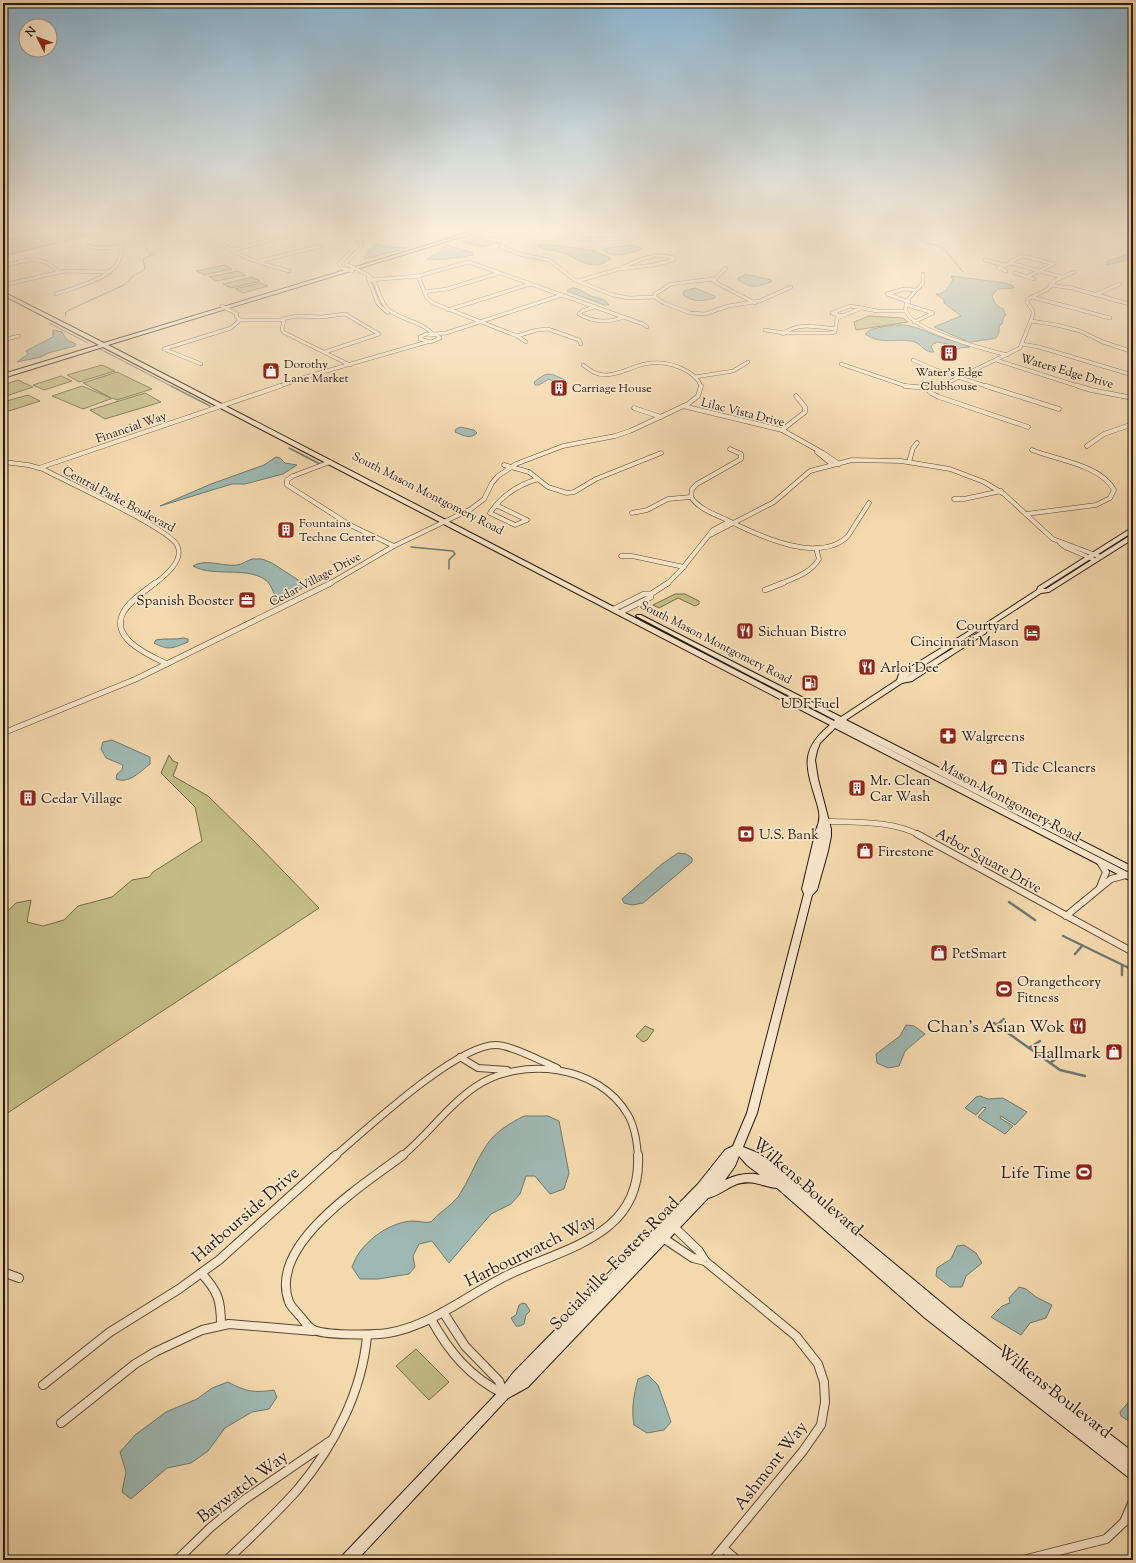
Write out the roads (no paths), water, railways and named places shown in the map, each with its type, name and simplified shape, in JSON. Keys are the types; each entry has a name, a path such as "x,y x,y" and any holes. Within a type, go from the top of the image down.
{"main road":[{"name":"South Mason Montgomery Road","path":"25,304 230,404 448,521"},
{"name":"South Mason Montgomery Road","path":"31,304 330,462 620,609 838,722"},
{"path":"3,375 234,304"},
{"name":"Socialville–Fosters Road","path":"504,1394 524,1383 700,1200 731,1163 752,1113 808,894 806,889 820,830 824,821 822,805 811,771 811,759 818,740 827,730 838,722 900,681 909,679 984,632 984,627 1040,591 1047,591 1133,529"},
{"name":"Socialville–Fosters Road","path":"1094,557 1133,536"},
{"name":"Mason Montgomery Road","path":"838,722 876,745 1100,862 1131,875"},
{"name":"Mason Montgomery Road","path":"838,722 910,756 1131,875"},
{"name":"Socialville–Fosters Road","path":"348,1560 504,1394 517,1377 702,1187 729,1153 738,1148"},
{"name":"Wilkens Boulevard","path":"738,1148 751,1162 781,1186 929,1314 1133,1473"},
{"name":"Wilkens Boulevard","path":"738,1148 754,1156 786,1180 957,1324 1133,1460"},
{"path":"700,1200 725,1184 740,1178 755,1178 781,1186"}],"street":[{"path":"383,304 387,310 396,317 423,329 426,331 426,334"},
{"path":"435,304 517,336 526,342"},
{"path":"448,310 467,304"},
{"path":"420,340 421,336 426,334 446,333 536,304"},
{"path":"587,304 647,327"},
{"path":"666,304 690,313 700,314 709,313 728,306 747,304"},
{"path":"908,304 906,311 907,315 914,322 960,341 1007,355"},
{"path":"910,304 932,313 914,322"},
{"path":"841,364 901,384 926,388 939,386 1018,350 1022,344 1033,313 1028,304"},
{"path":"1058,304 1110,318"},
{"path":"842,316 832,313 850,306 877,311 906,311"},
{"path":"595,307 582,311 579,314 601,322 608,322 624,317"},
{"path":"221,308 236,316 240,320"},
{"path":"765,330 783,334 812,332 832,333 835,332 837,319 862,308"},
{"path":"387,310 427,328 440,338"},
{"path":"201,364 164,349 231,328 240,320 282,319 297,316 322,317 345,314 379,334 325,352"},
{"path":"282,319 284,320 282,329 284,332 350,365"},
{"path":"1031,321 1057,324 1080,331 1103,342 1133,352"},
{"path":"783,334 788,330 798,327 835,329"},
{"path":"517,336 537,330 548,329 579,340 581,344"},
{"path":"371,358 427,342 436,341 446,333"},
{"path":"3,340 19,336"},
{"path":"371,358 420,340 427,342"},
{"path":"1022,344 1039,347 1129,374"},
{"name":"Financial Way","path":"39,468 222,406 269,393 314,378 317,375 371,358"},
{"path":"913,360 959,378 1059,409"},
{"name":"Waters Edge Drive","path":"996,360 1092,390 1133,398"},
{"path":"583,365 590,371 604,375 615,374 643,364 660,363 684,370 695,377 733,371 748,362"},
{"name":"Cedar Village Drive","path":"3,733 124,684 317,591 394,546 471,509 482,501 494,480 511,467 563,446 621,434 683,406 697,398 700,391 700,384 695,377"},
{"path":"926,388 939,397 1028,427"},
{"path":"782,430 805,412 805,407 796,396"},
{"name":"Lilac Vista Drive","path":"683,406 782,430 794,436 836,465"},
{"path":"634,408 661,417"},
{"path":"1087,446 1104,434 1133,424"},
{"path":"910,462 913,448 918,443"},
{"path":"730,449 740,454 741,459 697,484 692,489 691,497 699,506 783,544 816,548 830,546 844,539 869,503"},
{"path":"1026,514 1096,505 1110,498 1114,490 1109,481 1097,472 1032,450"},
{"path":"504,465 529,472 545,485 556,490 570,493 612,472 661,453"},
{"path":"620,609 650,597 650,594 666,585 710,535 779,498 806,475 836,465 871,460 910,462 936,466 959,472 984,482 1001,492 1046,533 1065,548 1094,557"},
{"name":"Central Parke Boulevard","path":"3,462 20,463 39,468 157,528 171,537 177,544 179,552 174,566 132,602 120,620 121,630 127,639 145,652 167,664"},
{"path":"330,462 293,476 288,480 287,485 372,537 394,546"},
{"path":"496,505 527,520 515,525 490,513 496,505 511,489 538,479"},
{"path":"954,499 964,499 1001,492"},
{"path":"632,513 642,512 668,499 691,497"},
{"path":"766,590 807,572 815,566 819,559 816,548"},
{"path":"621,556 632,556 684,566"},
{"name":"Arbor Square Drive","path":"824,821 876,824 907,829 1133,952"},
{"path":"1099,888 1106,872 1100,862"},
{"path":"1066,916 1113,878 1131,875"},
{"name":"Harbourside Drive","path":"43,1385 110,1332 201,1273 218,1260 332,1158 411,1092 437,1072 460,1058 485,1046 502,1045 564,1071"},
{"path":"460,1058 478,1068 513,1070"},
{"name":"Harbourwatch Way","path":"543,1068 564,1071 583,1077 602,1088 615,1098 628,1115 635,1133 639,1163 637,1184 631,1198 615,1222 596,1237 579,1246 537,1261 507,1275 431,1319 406,1330 367,1336 313,1331 297,1315 290,1305 285,1288 285,1276 289,1264 306,1238 336,1206 417,1143 466,1092 486,1080 513,1070 543,1068"},
{"name":"Ashmont Way","path":"674,1227 699,1251 705,1261 796,1336 818,1364 824,1382 825,1402 820,1425 803,1451 713,1560"},
{"name":"Ashmont Way","path":"663,1238 693,1258 705,1261"},
{"path":"3,1272 19,1278"},
{"path":"201,1273 215,1288 220,1298 221,1325"},
{"path":"443,1312 466,1346 500,1381 504,1394"},
{"path":"431,1319 442,1339 462,1365 486,1385 504,1394"},
{"path":"61,1423 135,1364 202,1330 221,1325 243,1324 313,1331"},
{"name":"Baywatch Way","path":"227,1560 303,1483 326,1451 350,1405 360,1378 367,1336"},
{"name":"Baywatch Way","path":"177,1560 218,1521 239,1504 330,1441"},
{"path":"1124,1522 1133,1501"},
{"path":"1023,1560 1106,1539 1124,1522 1133,1518"},
{"path":"723,1548 737,1560"},
{"path":"3,1553 5,1560"}],"water":[{"path":"945,304 996,304 1003,309 1006,315 1004,316 1002,324 999,326 999,332 996,338 965,343 965,345 970,347 960,348 956,351 952,351 948,344 937,342 932,345 931,347 934,352 931,352 915,342 903,340 878,340 865,334 878,328 892,325 903,325 917,328 945,339 966,341 934,327 961,316"},
{"path":"53,330 62,332 67,340 76,344 75,346 48,353 41,357 17,362 28,354 26,351 53,337"},
{"path":"548,374 565,380 557,383 549,379 539,385 535,385 534,382"},
{"path":"460,427 474,430 477,433 469,437 455,432 456,429"},
{"path":"276,457 280,458 285,463 297,465 283,474 245,484 232,484 160,506 211,484 264,465"},
{"path":"252,559 262,559 272,563 306,585 285,598 271,601 275,596 273,590 268,582 260,577 252,574 211,571 193,566 203,563 237,565"},
{"path":"159,639 188,639 188,642 171,648 154,643"},
{"path":"112,740 150,757 150,764 130,779 116,779 117,774 122,770 123,765 106,758 101,749 103,742"},
{"path":"678,853 686,854 692,858 692,862 643,903 632,905 624,903 622,899 662,864"},
{"path":"906,1025 914,1026 925,1034 905,1051 899,1066 888,1068 877,1063 876,1054 900,1036"},
{"path":"980,1096 988,1099 1003,1098 1027,1112 1015,1125 1001,1116 1000,1118 1013,1126 1005,1134 978,1117 986,1108 983,1107 976,1115 965,1108 976,1097"},
{"path":"524,1116 548,1116 559,1121 569,1173 564,1189 550,1194 535,1176 526,1176 520,1194 511,1204 491,1214 449,1263 432,1241 419,1244 413,1256 415,1267 409,1274 378,1279 360,1279 352,1267 358,1255 369,1241 382,1231 397,1224 412,1221 431,1222 458,1197 482,1152 494,1136 503,1128"},
{"path":"964,1245 976,1253 982,1263 966,1276 962,1287 950,1287 936,1276 937,1268 951,1259 957,1246"},
{"path":"1019,1287 1026,1289 1036,1297 1052,1305 1046,1318 1030,1323 1021,1335 991,1317 1002,1306 1010,1303 1009,1298"},
{"path":"523,1303 526,1304 530,1311 526,1315 524,1324 516,1326 511,1318 516,1315 519,1305"},
{"path":"648,1375 658,1385 671,1422 664,1430 647,1433 634,1425 633,1407 638,1379"},
{"path":"228,1382 240,1388 251,1391 274,1390 277,1397 269,1409 252,1412 225,1428 208,1451 191,1463 167,1468 131,1499 122,1492 126,1472 120,1452 135,1435 166,1412 197,1399 212,1388"},
{"path":"1133,1397 1133,1424 1121,1416 1120,1412"}],"waterway":[{"path":"66,316 65,313 69,310 82,304"},
{"path":"49,323 88,343"},
{"path":"100,349 173,387"},
{"path":"171,386 210,406"},
{"path":"289,448 320,464"},
{"path":"411,547 453,551 455,554 449,560 449,569"},
{"path":"1009,902 1035,920"},
{"path":"1063,936 1133,970"},
{"path":"1075,954 1082,946"},
{"path":"1122,966 1122,975"},
{"path":"997,1025 1004,1019"},
{"path":"994,1023 1029,1048"},
{"path":"1029,1048 1040,1041"},
{"path":"1029,1048 1050,1063"},
{"path":"1050,1063 1060,1056"},
{"path":"1050,1063 1060,1070 1085,1076"}],"place":[{"name":"Water’s Edge Clubhouse","path":"949,353"},
{"name":"Dorothy Lane Market","path":"271,371"},
{"name":"Carriage House","path":"559,388"},
{"name":"Fountains Techne Center","path":"286,530"},
{"name":"Spanish Booster","path":"247,600"},
{"name":"Sichuan Bistro","path":"745,631"},
{"name":"Courtyard Cincinnati Mason","path":"1032,633"},
{"name":"Arloi Dee","path":"867,667"},
{"name":"UDF Fuel","path":"810,683"},
{"name":"Walgreens","path":"948,736"},
{"name":"Tide Cleaners","path":"999,767"},
{"name":"Mr. Clean Car Wash","path":"857,788"},
{"name":"Cedar Village","path":"28,798"},
{"name":"U.S. Bank","path":"746,834"},
{"name":"Firestone","path":"865,851"},
{"name":"PetSmart","path":"939,953"},
{"name":"Orangetheory Fitness","path":"1004,989"},
{"name":"Chan's Asian Wok","path":"1078,1026"},
{"name":"Hallmark","path":"1114,1052"},
{"name":"Life Time","path":"1084,1172"}]}
